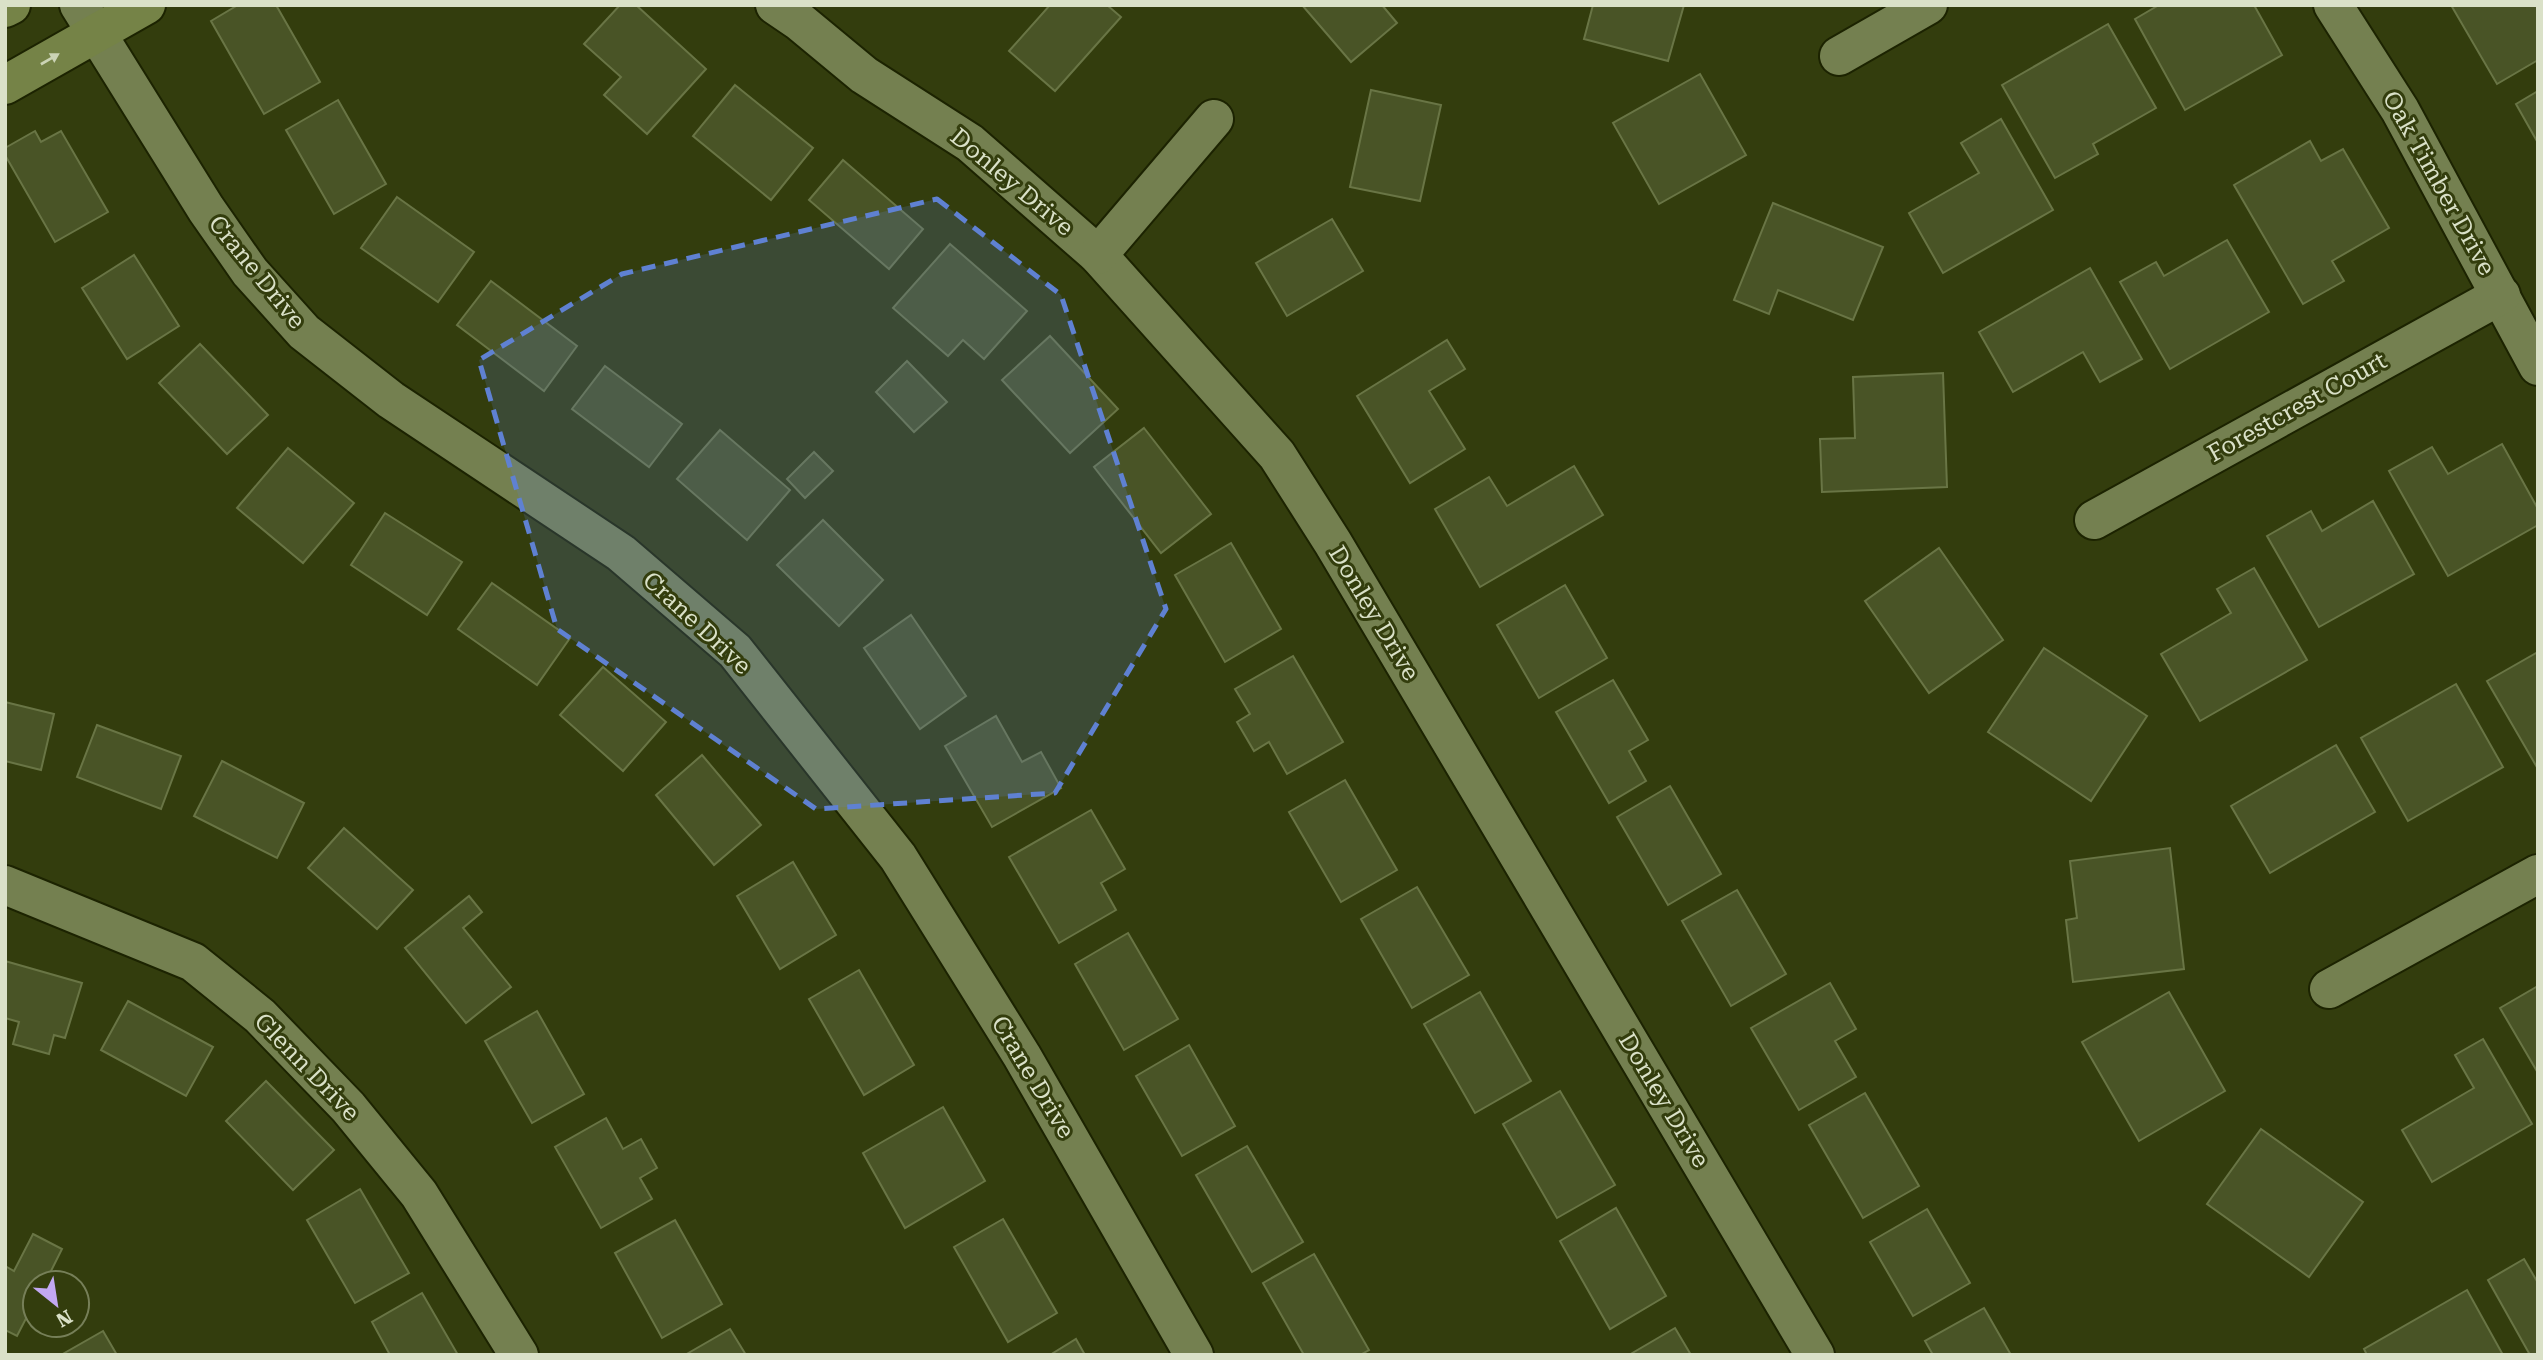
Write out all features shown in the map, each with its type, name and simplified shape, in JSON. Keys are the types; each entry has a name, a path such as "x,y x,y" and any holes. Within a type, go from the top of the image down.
{"main road":[{"path":"5,8 11,5"},
{"path":"5,85 87,19 146,5"}],"street":[{"name":"Donley Drive","path":"775,5 864,75 970,143 1098,255 1277,455 1333,543 1815,1355"},
{"path":"1839,56 1928,5"},
{"name":"Oak Timber Drive","path":"2333,5 2400,110 2538,366"},
{"name":"Crane Drive","path":"87,19 206,209 250,272 304,332 391,400 621,553 735,651 898,857 1023,1056 1194,1355"},
{"path":"1098,255 1214,119"},
{"name":"Forestcrest Court","path":"2094,520 2501,295"},
{"path":"2329,989 2538,874"},
{"name":"Glenn Drive","path":"5,885 193,962 260,1016 348,1107 419,1194 519,1355"}],"highlighted area":[{"path":"937,199 1061,295 1166,609 1055,793 816,809 557,629 479,360 622,274"}],"building":[{"path":"238,5 276,5 320,82 264,114 211,21"},
{"path":"620,5 636,5 706,69 647,134 604,95 621,77 584,44"},
{"path":"1050,5 1107,5 1121,17 1055,91 1009,51"},
{"path":"1302,5 1382,5 1397,23 1351,62"},
{"path":"1593,5 1684,5 1668,61 1584,39"},
{"path":"2159,5 2254,5 2282,55 2185,110 2135,19"},
{"path":"2451,5 2538,5 2538,60 2497,84"},
{"path":"2108,24 2156,108 2093,144 2098,154 2055,178 2002,85"},
{"path":"1700,74 1746,155 1659,204 1613,123"},
{"path":"735,85 813,148 771,200 693,136"},
{"path":"1371,90 1441,105 1420,201 1350,187"},
{"path":"2538,91 2538,143 2516,104"},
{"path":"338,100 386,184 334,214 286,130"},
{"path":"2001,119 2053,210 1943,273 1909,213 1979,173 1961,143"},
{"path":"35,131 41,142 61,131 108,212 55,242 5,155 5,148"},
{"path":"2310,141 2321,161 2343,149 2389,228 2332,261 2344,281 2303,304 2234,185"},
{"path":"843,160 923,229 889,269 809,200"},
{"path":"397,197 474,252 438,302 361,248"},
{"path":"1773,203 1883,247 1853,320 1778,290 1769,314 1734,300"},
{"path":"1332,219 1363,271 1287,316 1256,263"},
{"path":"2227,240 2269,312 2170,369 2120,282 2156,262 2164,276"},
{"path":"950,244 1027,311 984,359 963,340 948,356 893,308"},
{"path":"134,255 179,326 127,359 82,288"},
{"path":"2090,268 2142,359 2100,382 2083,352 2013,392 1979,332"},
{"path":"491,281 577,346 544,391 457,325"},
{"path":"1050,336 1118,409 1070,453 1002,380"},
{"path":"1447,340 1465,369 1429,391 1465,449 1410,483 1357,396"},
{"path":"200,344 268,415 227,454 159,383"},
{"path":"907,361 947,402 914,432 876,392"},
{"path":"605,366 682,424 649,467 572,409"},
{"path":"1943,373 1947,487 1822,492 1820,439 1855,438 1853,377"},
{"path":"1144,428 1211,514 1161,553 1094,467"},
{"path":"720,430 790,490 747,540 677,479"},
{"path":"2502,444 2538,509 2538,525 2448,576 2389,471 2432,447 2448,474"},
{"path":"288,448 354,503 303,563 237,508"},
{"path":"814,452 833,471 805,498 787,479"},
{"path":"1574,466 1603,515 1480,587 1435,509 1489,477 1507,506"},
{"path":"2373,501 2414,574 2319,627 2267,536 2311,511 2322,531"},
{"path":"385,513 462,562 427,615 351,565"},
{"path":"823,520 883,580 839,626 777,565"},
{"path":"1231,543 1281,629 1225,662 1175,575"},
{"path":"1939,548 2003,640 1929,693 1865,601"},
{"path":"2254,568 2307,660 2200,721 2161,654 2231,613 2217,589"},
{"path":"492,583 570,638 537,685 458,629"},
{"path":"1565,585 1607,658 1539,698 1497,625"},
{"path":"911,615 966,696 920,729 864,648"},
{"path":"2044,648 2147,716 2091,801 1988,732"},
{"path":"2538,652 2538,769 2487,681"},
{"path":"1293,656 1343,742 1287,774 1269,742 1254,751 1237,722 1250,714 1235,689"},
{"path":"603,667 666,722 623,771 560,715"},
{"path":"1613,680 1648,740 1629,751 1646,781 1609,803 1556,712"},
{"path":"2456,684 2503,767 2408,821 2361,738"},
{"path":"5,702 54,714 41,770 5,761"},
{"path":"996,716 1022,762 1041,752 1061,788 992,827 945,746"},
{"path":"97,725 181,756 161,809 77,777"},
{"path":"2336,745 2375,812 2270,873 2231,806"},
{"path":"702,755 761,825 714,865 656,795"},
{"path":"222,761 304,803 277,858 194,816"},
{"path":"1345,780 1397,870 1341,902 1289,812"},
{"path":"1670,786 1721,874 1668,905 1617,817"},
{"path":"1091,810 1125,869 1101,883 1116,910 1059,943 1009,857"},
{"path":"344,828 413,890 377,929 308,868"},
{"path":"2170,848 2184,969 2073,982 2066,920 2077,918 2070,861"},
{"path":"793,862 836,935 780,969 737,896"},
{"path":"1417,887 1469,975 1412,1008 1361,919"},
{"path":"1737,890 1786,974 1731,1006 1682,921"},
{"path":"469,896 482,912 463,928 511,987 466,1023 405,948"},
{"path":"1128,933 1178,1019 1124,1050 1075,964"},
{"path":"5,961 82,983 65,1038 54,1035 49,1054 13,1044 19,1022 5,1018"},
{"path":"859,970 914,1065 864,1095 809,999"},
{"path":"1830,983 1856,1029 1835,1041 1856,1077 1799,1110 1751,1028"},
{"path":"2538,986 2538,1073 2500,1008"},
{"path":"1480,992 1531,1081 1475,1113 1424,1024"},
{"path":"2169,992 2225,1091 2139,1141 2082,1042"},
{"path":"128,1001 213,1047 186,1096 101,1050"},
{"path":"537,1011 584,1094 532,1123 485,1041"},
{"path":"2483,1039 2532,1124 2432,1182 2402,1130 2474,1088 2455,1055"},
{"path":"1189,1045 1235,1126 1182,1156 1136,1076"},
{"path":"266,1081 334,1150 293,1190 226,1121"},
{"path":"1560,1091 1615,1185 1557,1218 1503,1124"},
{"path":"1865,1093 1919,1186 1863,1218 1809,1125"},
{"path":"943,1107 985,1181 905,1228 863,1153"},
{"path":"606,1118 623,1149 641,1139 657,1168 640,1178 652,1199 601,1228 555,1147"},
{"path":"2261,1129 2363,1202 2309,1277 2207,1204"},
{"path":"1247,1146 1303,1242 1252,1272 1196,1175"},
{"path":"360,1189 409,1273 355,1303 307,1220"},
{"path":"1616,1208 1666,1296 1610,1329 1560,1241"},
{"path":"1927,1209 1970,1283 1913,1316 1870,1242"},
{"path":"1003,1219 1057,1313 1008,1342 954,1247"},
{"path":"675,1220 722,1304 662,1338 615,1253"},
{"path":"33,1234 62,1249 52,1269 21,1269 21,1328 17,1336 5,1330 5,1266 14,1271"},
{"path":"1314,1254 1369,1350 1360,1355 1304,1355 1263,1283"},
{"path":"2524,1259 2538,1283 2538,1355 2530,1355 2488,1280"},
{"path":"2467,1290 2503,1355 2367,1355 2364,1349"},
{"path":"422,1293 458,1355 390,1355 372,1322"},
{"path":"1984,1308 2011,1355 1933,1355 1925,1341"},
{"path":"1675,1328 1691,1355 1629,1355"},
{"path":"730,1329 746,1355 685,1355"},
{"path":"103,1331 117,1355 61,1355 91,1339"},
{"path":"1076,1339 1085,1355 1050,1355"}]}
